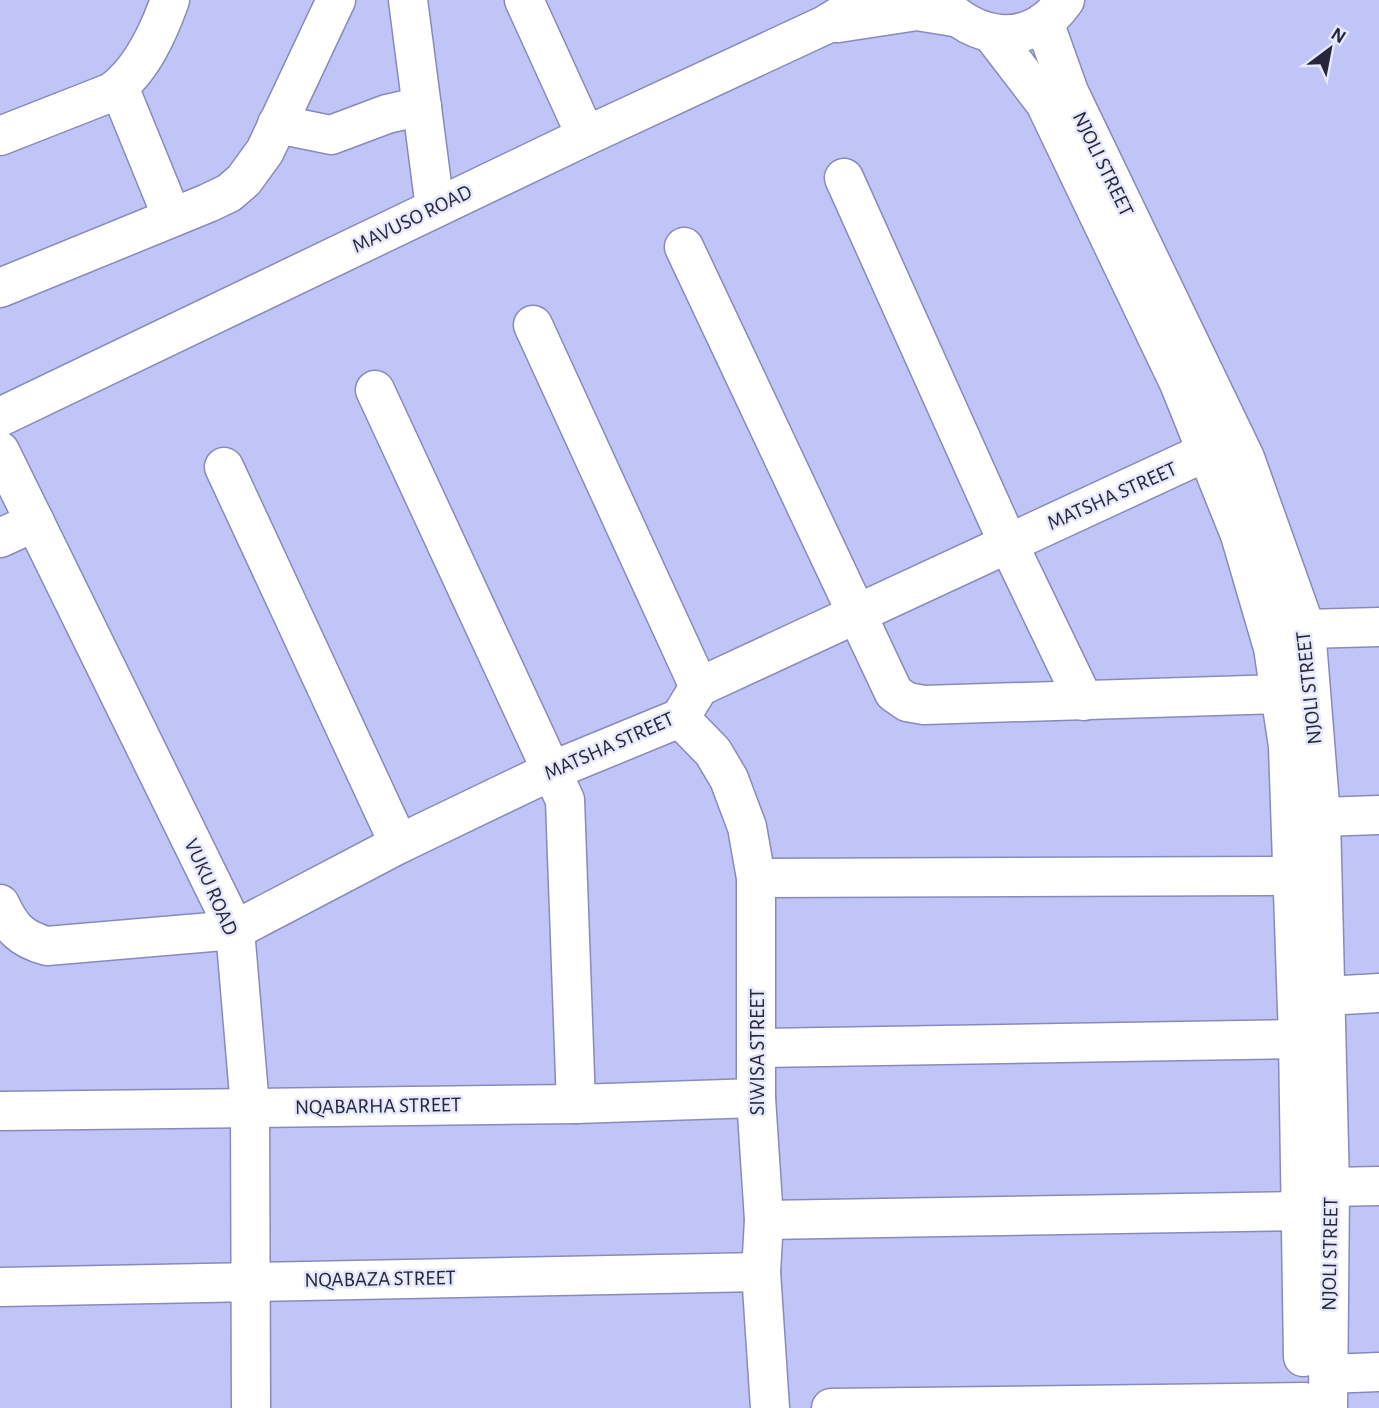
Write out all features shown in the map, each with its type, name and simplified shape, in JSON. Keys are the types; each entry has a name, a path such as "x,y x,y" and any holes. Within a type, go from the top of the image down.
{"street":[{"path":"0,136 119,86 143,58 170,0"},
{"path":"0,288 229,193 244,180 265,151 336,0"},
{"path":"408,0 435,208"},
{"path":"524,0 586,136"},
{"name":"MAVUSO ROAD","path":"0,417 586,136 825,25 866,0"},
{"name":"MAVUSO ROAD","path":"825,25 946,9"},
{"name":"NJOLI STREET","path":"946,9 972,28 992,34 1019,32 1054,11 1069,92 1245,458 1306,629 1321,817 1331,1188 1316,1398"},
{"name":"NJOLI STREET","path":"992,34 1045,103 1179,383 1208,451 1253,572 1273,648 1288,746 1301,1211 1316,1398"},
{"path":"119,86 172,217"},
{"path":"278,124 331,135 387,114 422,106"},
{"path":"844,178 1008,543 1084,701"},
{"path":"684,247 894,693 908,702 938,705 1280,694"},
{"name":"SIWISA STREET","path":"533,325 689,703 729,779 747,827 756,878 756,1098 764,1220 761,1272 770,1408"},
{"path":"375,390 565,800 576,1104"},
{"name":"VUKU ROAD","path":"0,451 234,930 250,1107 251,1408"},
{"name":"MATSHA STREET","path":"0,904 12,928 22,938 47,946 234,930 399,844 689,703 859,614 1008,543 1156,478 1208,451"},
{"path":"225,467 399,844"},
{"path":"0,538 35,522"},
{"path":"1306,629 1379,627"},
{"path":"1321,817 1379,815"},
{"path":"756,878 1293,876"},
{"path":"1326,996 1379,993"},
{"path":"757,1048 1298,1039"},
{"name":"NQABARHA STREET","path":"0,1111 576,1104 756,1098"},
{"path":"1331,1188 1379,1186"},
{"path":"764,1220 1301,1211"},
{"name":"NQABAZA STREET","path":"0,1287 761,1272"},
{"path":"831,1408 1316,1398 1379,1372"}]}
